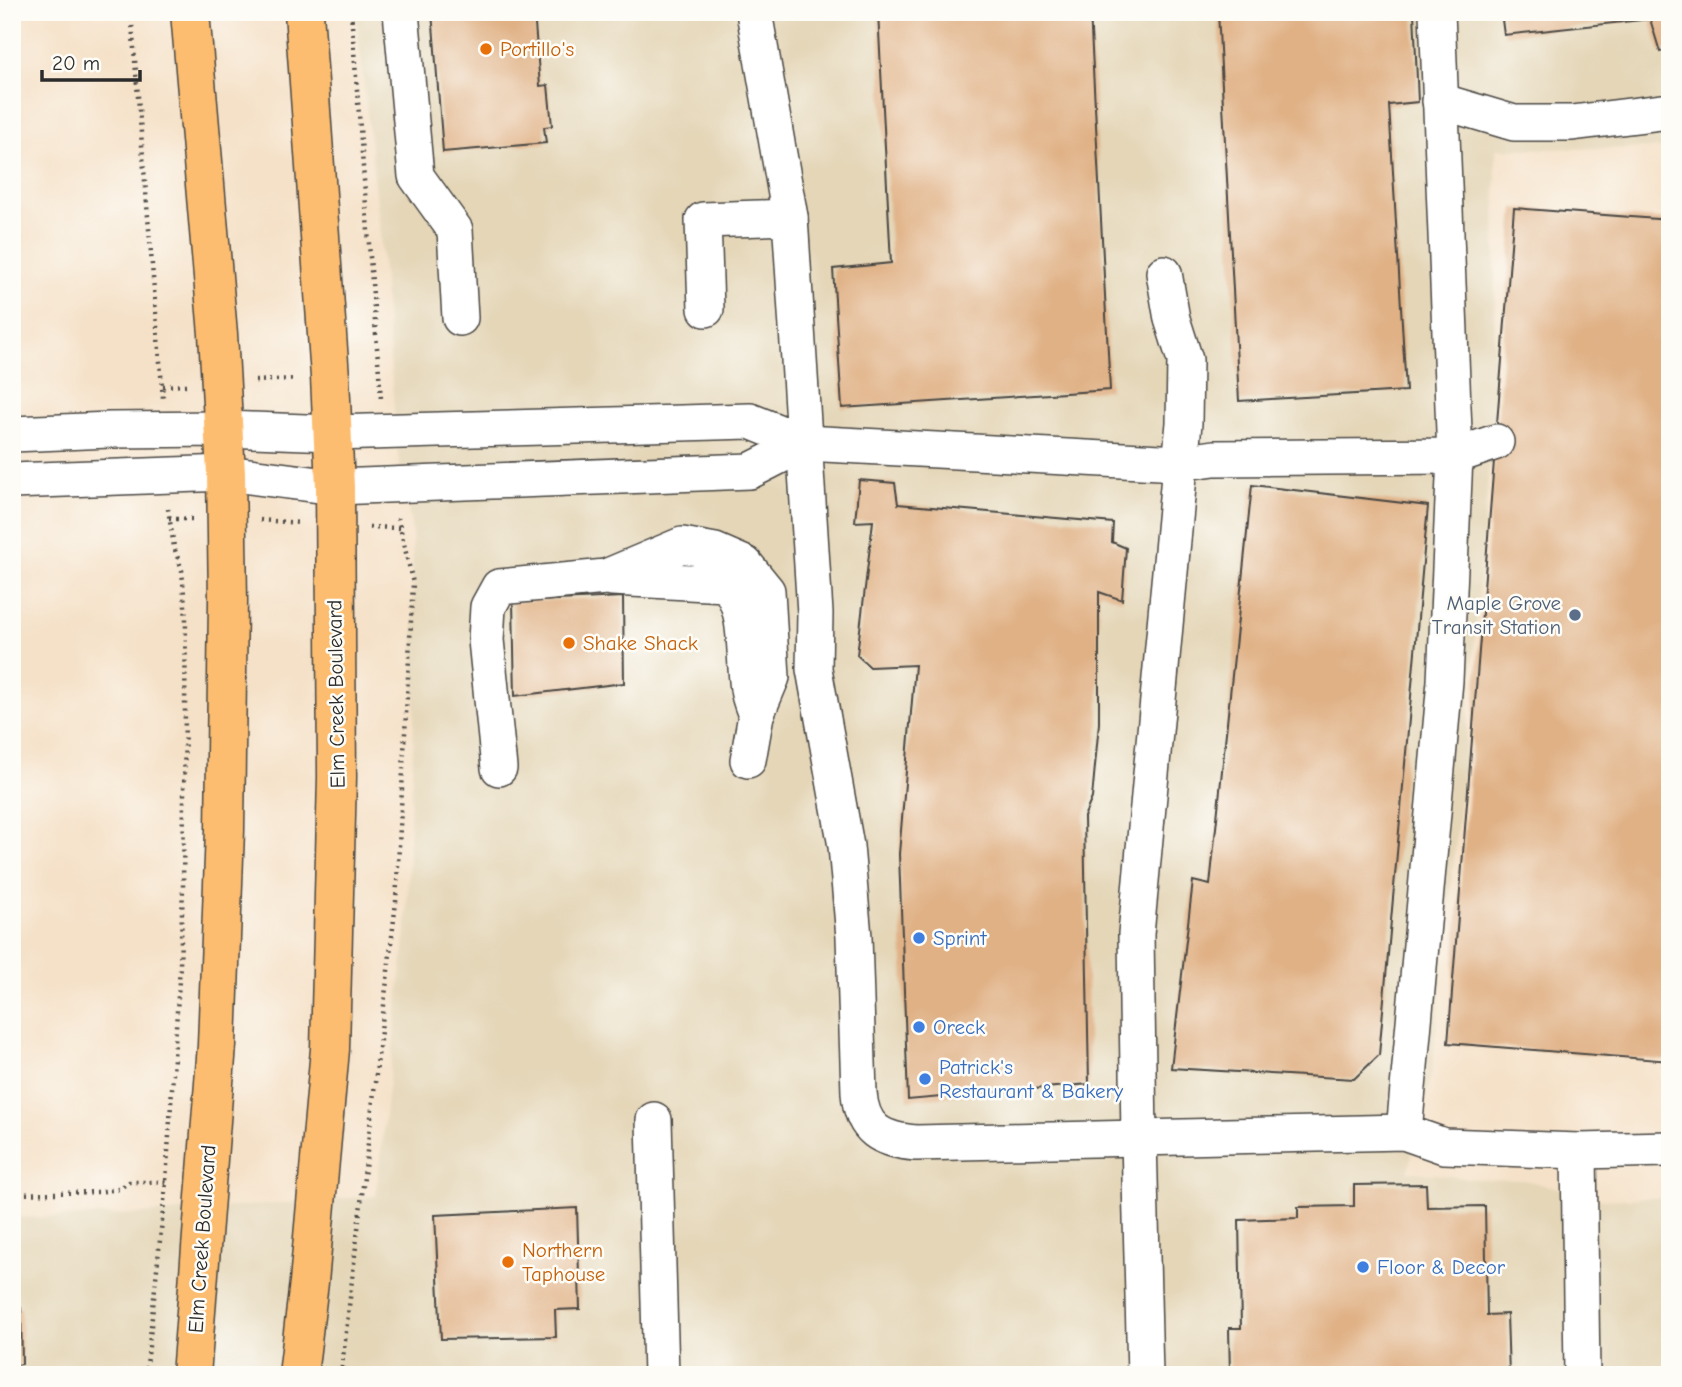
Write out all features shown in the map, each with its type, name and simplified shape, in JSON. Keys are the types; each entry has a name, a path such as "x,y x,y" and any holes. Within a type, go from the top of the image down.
{"main road":[{"name":"Elm Creek Boulevard","path":"190,12 221,383 227,518 225,830 217,1045 191,1375"},
{"name":"Elm Creek Boulevard","path":"298,1375 330,1049 338,777 335,487 330,377 304,12"}],"lane":[{"path":"401,12 416,176 455,230 460,318"},
{"path":"416,176 429,126 420,12"},
{"path":"754,12 790,217 815,613 814,669 846,846 854,937 861,1113 871,1126 885,1137 916,1143 1404,1132 1444,1146 1579,1151 1670,1149"},
{"path":"1404,1132 1446,681 1455,456 1437,12"},
{"path":"1440,101 1514,123 1572,124 1670,111"},
{"path":"706,309 703,220 790,217"},
{"path":"1145,1375 1136,934 1184,423 1185,360 1172,319 1164,273"},
{"path":"12,434 224,429 332,433 750,421 805,443 1179,463 1214,458 1494,457"},
{"path":"12,481 226,474 335,487 750,471 805,443"},
{"path":"499,768 486,640 488,607 499,587 606,577 682,545 715,551 745,564 767,591 772,677 756,715 748,760"},
{"path":"654,1120 661,1375"},
{"path":"1579,1151 1582,1375"}],"path":[{"path":"131,12 163,386 379,375"},
{"path":"351,12 383,432"},
{"path":"341,1375 396,902 413,583 391,485"},
{"path":"146,1375 166,1182 180,965 186,770 186,618 182,570 169,519 227,518 401,528"},
{"path":"12,1194 98,1192 120,1189 129,1182 166,1182"}],"shaded area":[{"path":"356,12 1670,12 1670,148 1496,149 1494,411 1466,742 1432,1071 1408,1171 1472,1179 1524,1180 1603,1200 1670,1197 1670,1375 12,1375 12,1218 144,1214 376,1196 406,932 415,697 412,529 398,455 379,221"}],"building":[{"name":"Portillo's","path":"432,12 534,12 540,86 548,85 552,126 544,127 546,143 443,152"},
{"path":"878,12 1090,12 1110,390 842,408 833,269 891,263"},
{"path":"1218,12 1414,12 1418,102 1389,105 1406,391 1239,401"},
{"path":"1501,12 1670,12 1670,49 1660,52 1650,19 1504,35"},
{"name":"Maple Grove Transit Station","path":"1514,208 1670,220 1670,1061 1448,1043"},
{"path":"859,480 895,483 898,504 1113,523 1112,542 1126,548 1122,600 1099,592 1099,723 1092,798 1084,817 1089,1084 908,1100 899,854 915,665 870,667 857,655 873,521 855,522"},
{"path":"1252,485 1428,506 1379,1055 1354,1079 1171,1068 1193,881 1210,885"},
{"name":"Shake Shack","path":"623,597 624,683 515,696 513,602"},
{"name":"Floor & Decor","path":"1426,1184 1427,1207 1485,1206 1487,1315 1507,1314 1509,1375 1230,1375 1229,1328 1241,1328 1239,1220 1298,1218 1298,1207 1354,1206 1354,1185"},
{"name":"Northern Taphouse","path":"577,1208 580,1309 555,1310 556,1337 441,1339 435,1215"},
{"path":"12,1308 21,1308 22,1364 12,1366"}],"place":[{"name":"Portillo's","path":"486,49"},
{"name":"Maple Grove Transit Station","path":"1575,615"},
{"name":"Shake Shack","path":"569,643"},
{"name":"Sprint","path":"919,938"},
{"name":"Oreck","path":"919,1027"},
{"name":"Patrick's Restaurant & Bakery","path":"925,1079"},
{"name":"Northern Taphouse","path":"508,1262"},
{"name":"Floor & Decor","path":"1363,1267"}]}
